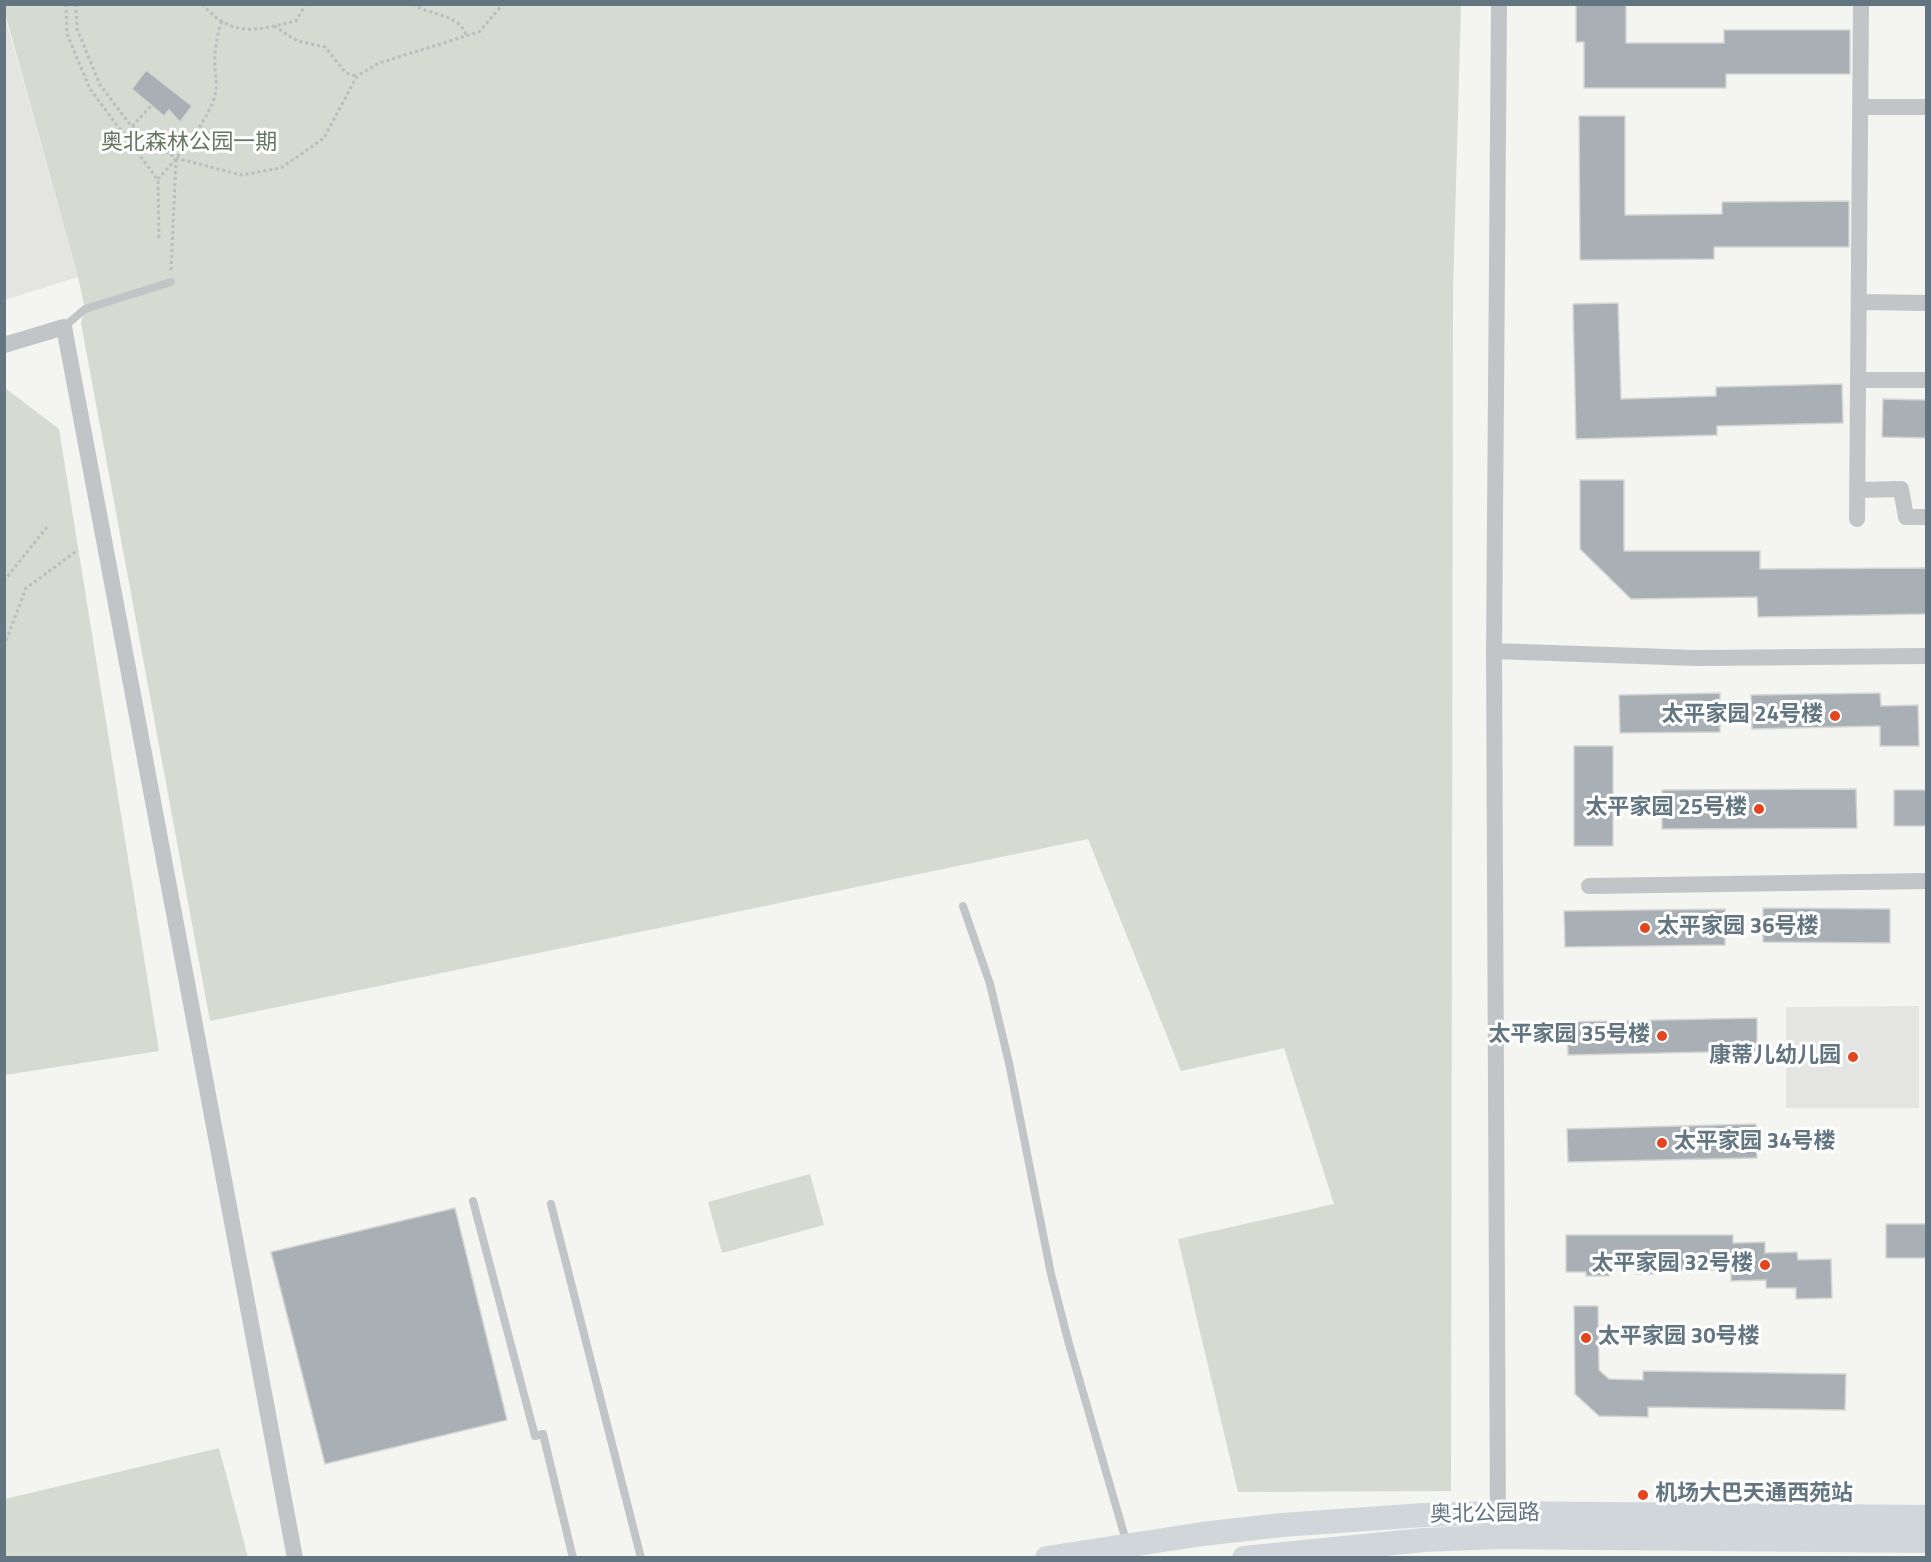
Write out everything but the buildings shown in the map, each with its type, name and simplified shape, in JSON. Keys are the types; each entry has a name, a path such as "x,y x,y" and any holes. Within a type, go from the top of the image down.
{"main road":[{"name":"奥北公园路","path":"1047,1557 1129,1551 1303,1523 1424,1515 1498,1513 1926,1517"},
{"name":"奥北公园路","path":"1244,1557 1424,1540 1498,1538 1926,1541"}],"street":[{"path":"1498,1538 1494,651 1499,4"},
{"path":"1857,519 1861,4"},
{"path":"1860,107 1926,107"},
{"path":"1859,302 1926,303"},
{"path":"4,345 64,327 295,1557"},
{"path":"1858,380 1926,381"},
{"path":"1857,490 1901,489 1906,517 1926,517"},
{"path":"1494,651 1696,658 1926,656"},
{"path":"1589,886 1926,881"}],"lane":[{"path":"64,327 85,309 171,282"},
{"path":"963,906 990,984 1009,1063 1054,1284 1129,1551"},
{"path":"473,1201 535,1436 543,1434 573,1557"},
{"path":"551,1204 642,1557"}],"path":[{"path":"66,4 67,34 90,89 158,180 159,239"},
{"path":"76,4 77,29 100,85 132,127 176,158 241,175 280,168 324,138 357,76 379,63 479,32 503,4"},
{"path":"202,4 236,29 267,30 296,21 306,4"},
{"path":"413,4 447,16 464,29 466,35"},
{"path":"158,180 208,113 216,89 216,40 222,20"},
{"path":"274,26 297,41 326,47 346,73 357,76"},
{"path":"124,135 151,106"},
{"path":"171,282 176,158"},
{"path":"4,581 47,527"},
{"path":"4,646 26,588 78,550"}],"shaded area":[{"path":"4,13 78,277 5,300 4,300"},
{"name":"康蒂儿幼儿园","path":"1919,1006 1919,1108 1786,1108 1786,1007"}],"green space":[{"name":"奥北森林公园一期","path":"4,5 1461,5 1453,292 1451,1491 1238,1492 1178,1239 1334,1204 1284,1048 1181,1071 1088,839 210,1021 81,323 85,309"},
{"path":"5,388 59,429 159,1051 5,1075"},
{"path":"810,1174 824,1225 722,1253 708,1202"},
{"path":"219,1448 248,1557 5,1557 5,1499"}],"place":[{"name":"太平家园 24号楼","path":"1835,716"},
{"name":"太平家园 25号楼","path":"1759,809"},
{"name":"太平家园 36号楼","path":"1645,928"},
{"name":"太平家园 35号楼","path":"1662,1036"},
{"name":"康蒂儿幼儿园","path":"1853,1057"},
{"name":"太平家园 34号楼","path":"1662,1143"},
{"name":"太平家园 32号楼","path":"1765,1265"},
{"name":"太平家园 30号楼","path":"1586,1338"},
{"name":"机场大巴天通西苑站","path":"1643,1495"}]}
